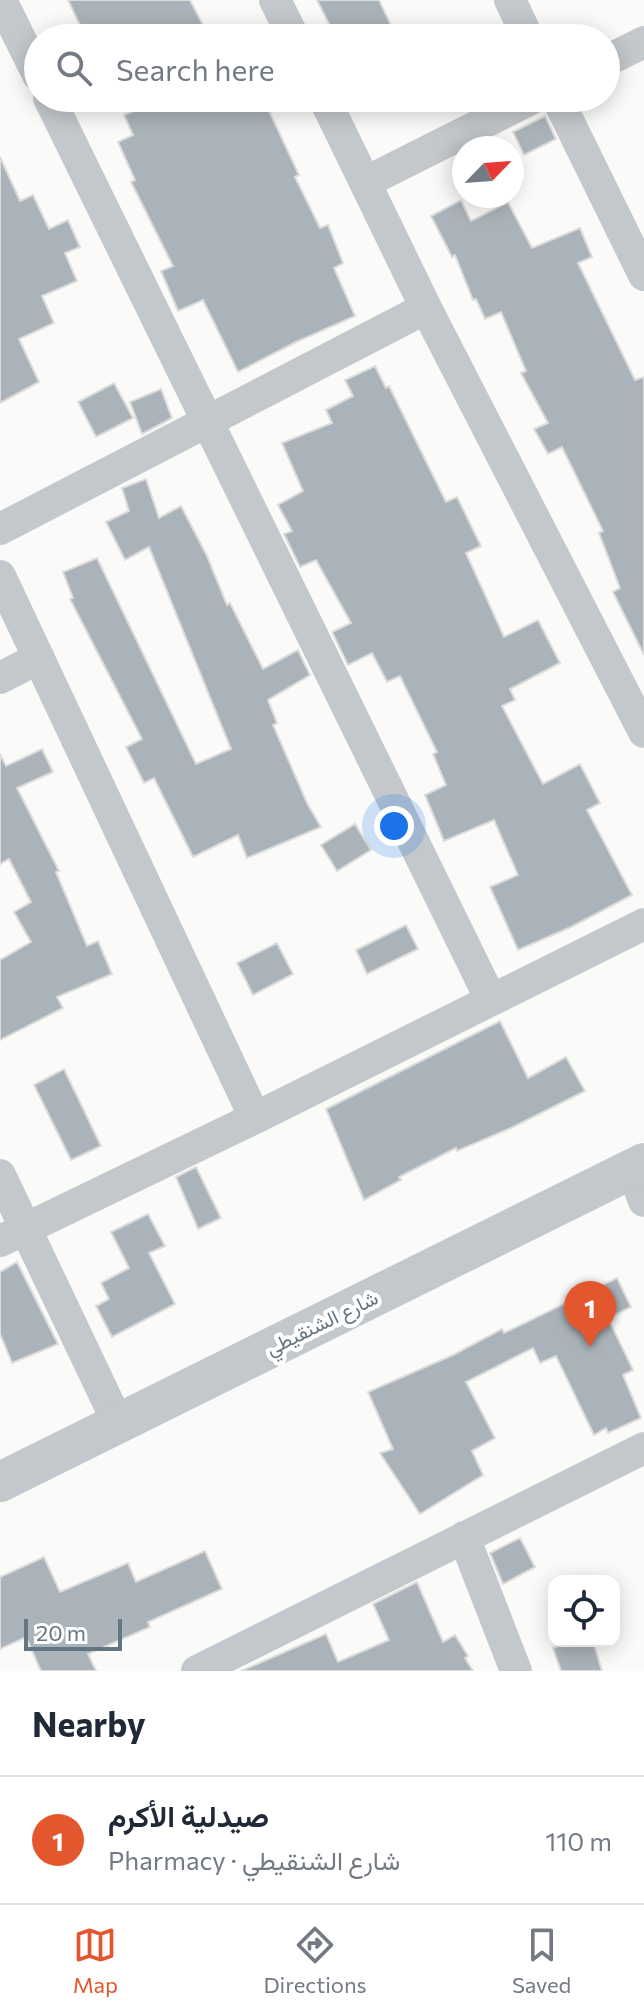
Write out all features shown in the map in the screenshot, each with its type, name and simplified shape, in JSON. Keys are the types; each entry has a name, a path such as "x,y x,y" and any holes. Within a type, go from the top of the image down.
{"street":[{"path":"1,0 24,47"},
{"path":"275,0 287,24"},
{"path":"510,0 521,24"},
{"path":"620,54 644,42"},
{"path":"56,112 491,1000"},
{"path":"331,112 426,308 644,732"},
{"path":"366,182 505,112"},
{"path":"564,112 644,275"},
{"path":"0,529 426,308"},
{"path":"0,576 255,1118"},
{"path":"0,678 39,658"},
{"path":"13,1235 644,924"},
{"path":"0,1175 13,1235 118,1423"},
{"name":"شارع الشنقيطي","path":"0,1482 118,1423 640,1178"},
{"path":"197,1671 234,1662 464,1537 644,1448"},
{"path":"464,1537 516,1671"}],"building":[{"path":"68,0 190,0 202,24 79,24"},
{"path":"317,0 379,0 390,24 329,24"},
{"path":"131,112 270,112 299,175 295,177 320,228 328,225 343,263 334,268 355,316 238,372 203,300 178,311 161,271 173,266 131,182 135,180 118,142 133,135 124,115"},
{"path":"545,116 556,139 524,155 524,136 515,136 513,132"},
{"path":"0,157 20,201 33,195 49,229 68,220 80,247 65,253 77,281 42,296 54,323 19,339 39,382 0,403"},
{"path":"452,205 452,208 465,208 471,221 496,208 511,208 532,248 580,228 592,257 578,263 635,380 644,377 644,655 613,592 620,588 599,533 603,531 562,447 548,454 534,429 548,423 521,373 526,371 501,312 485,319 476,299 473,300 455,255 452,257 431,216"},
{"path":"375,366 386,388 389,386 446,502 457,497 481,546 466,553 504,637 538,620 560,663 510,689 515,700 502,706 543,784 580,764 600,803 587,810 632,895 518,950 490,887 518,875 494,820 444,841 425,795 446,785 433,754 437,752 400,676 387,682 372,653 348,665 332,632 351,623 316,560 300,567 284,534 292,531 278,505 303,491 282,443 332,423 326,410 353,396 345,380"},
{"path":"114,383 133,418 96,437 78,402"},
{"path":"161,389 172,418 142,434 130,402"},
{"path":"146,479 159,518 181,506 207,556 227,605 230,603 263,669 298,650 310,675 268,700 277,723 273,725 307,803 321,827 247,858 238,835 193,857 154,778 144,783 126,747 142,739 70,599 73,598 63,572 97,558 196,764 231,749 149,547 125,560 106,522 129,511 122,488"},
{"path":"42,749 53,772 17,788 59,871 56,872 87,946 98,941 112,974 57,997 63,1008 0,1040 0,960 31,942 14,912 31,902 9,859 0,864 0,754 6,766"},
{"path":"355,824 371,850 337,871 321,845"},
{"path":"406,925 418,949 367,974 356,950"},
{"path":"277,943 293,974 253,995 237,963"},
{"path":"500,1021 528,1078 566,1057 585,1091 511,1128 457,1151 456,1148 399,1177 401,1180 364,1200 326,1109"},
{"path":"64,1069 101,1146 71,1160 34,1085"},
{"path":"196,1167 221,1218 198,1229 176,1177"},
{"path":"148,1214 165,1246 149,1253 175,1304 112,1337 96,1306 109,1299 101,1283 129,1268 111,1232"},
{"path":"17,1262 58,1344 12,1363 0,1334 0,1272"},
{"path":"617,1278 631,1307 608,1318 633,1370 623,1375 641,1418 608,1433 606,1428 594,1435 556,1356 540,1363 533,1348 466,1382 495,1438 472,1451 483,1475 420,1514 380,1453 393,1449 368,1392 453,1355 502,1329 504,1333"},
{"path":"520,1538 535,1567 503,1584 490,1553"},
{"path":"205,1551 222,1589 148,1622 150,1627 88,1654 96,1671 41,1671 26,1637 0,1649 0,1577 44,1557 60,1592 128,1563 136,1582"},
{"path":"417,1582 443,1642 455,1635 473,1671 241,1671 326,1634 338,1662 389,1640 373,1604"},
{"path":"595,1647 602,1671 561,1671 553,1648"}],"place":[{"name":"صيدلية الأكرم","path":"590,1347"}]}
